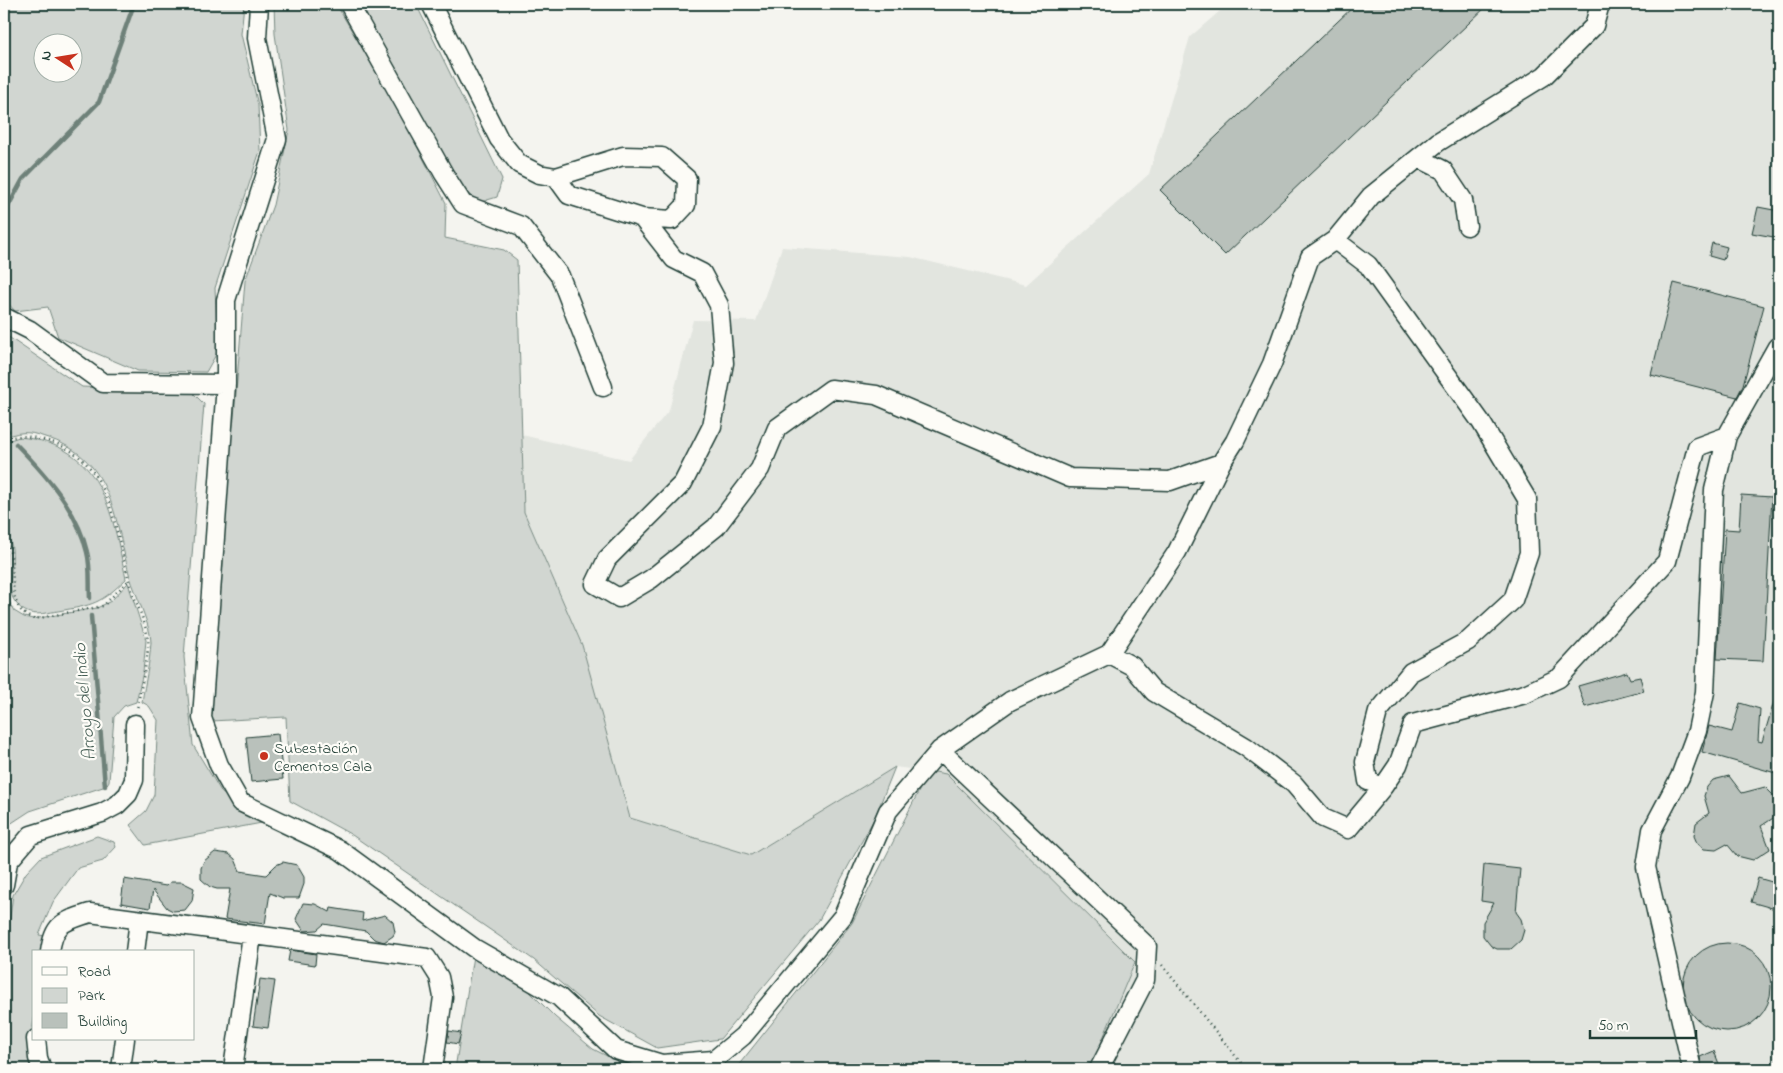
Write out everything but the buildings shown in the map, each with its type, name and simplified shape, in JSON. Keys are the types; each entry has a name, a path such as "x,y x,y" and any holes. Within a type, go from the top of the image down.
{"street":[{"path":"259,4 257,38 277,139 226,300 226,384 202,718 219,765 240,802 340,850 474,948 559,997 616,1050 662,1064 714,1060 743,1036 842,916 888,811 940,750 1010,701 1109,654 1177,552 1221,463 1235,441 1272,364 1310,256 1334,240 1371,196 1438,142 1544,76 1594,26 1600,4"},
{"path":"349,4 444,174 463,204 521,226 560,276 602,387"},
{"path":"431,4 499,139 519,164 538,174 556,177 623,156 662,157 687,179 686,205 672,220 642,218 569,195 556,177"},
{"path":"1419,158 1443,170 1463,200 1467,226"},
{"path":"642,218 674,259 702,273 719,305 724,363 712,426 683,483 607,559 595,584 618,598 651,579 716,527 760,469 777,428 831,389 876,395 1070,478 1170,481 1221,463"},
{"path":"1334,240 1368,265 1482,422 1527,499 1529,553 1513,600 1468,641 1411,672 1378,712 1365,762 1368,781 1383,787"},
{"path":"4,317 30,330 103,383 226,384"},
{"path":"1692,1069 1646,868 1652,830 1680,777 1697,730 1705,692 1714,490 1727,436 1778,347"},
{"path":"1109,654 1132,666 1154,692 1246,747 1294,784 1323,818 1348,829 1383,787 1398,765 1413,724 1525,694 1559,678 1667,561 1697,447 1727,436"},
{"path":"4,885 8,862 31,835 102,813 117,805 128,794 134,780 135,724"},
{"path":"940,750 1146,946 1145,980 1099,1069"},
{"path":"50,950 52,934 63,922 90,913 426,958 439,977 443,997 432,1069"},
{"path":"136,950 139,920"},
{"path":"233,1069 252,935"},
{"path":"36,1040 38,1058 42,1069"},
{"path":"121,1069 125,1040"}],"path":[{"path":"4,440 16,435 53,442 70,449 94,472 111,505 128,580 148,640 135,724"},
{"path":"4,538 10,546 9,589 12,604 24,616 34,619 103,606 128,580"},
{"path":"4,828 9,834"},
{"path":"1146,946 1246,1069"}],"shaded area":[{"path":"1228,4 1779,4 1779,1069 1090,1069 1135,962 946,774 895,767 751,855 630,818 582,645 524,512 522,435 629,460 669,410 693,320 756,321 782,247 910,257 1026,285 1149,174 1190,37"}],"green space":[{"path":"4,4 244,4 241,34 258,105 260,151 215,288 218,351 206,372 138,371 58,337 48,307 15,311 4,299"},
{"path":"274,4 336,4 398,109 446,203 445,238 504,250 517,260 524,512 582,645 630,818 751,855 895,767 875,817 819,920 720,1039 657,1048 599,1016 534,960 352,835 290,801 286,717 211,721 220,593 222,498 234,418 245,281 273,205 289,130 275,34"},
{"path":"355,4 416,4 502,179 497,197 481,202 462,190"},
{"path":"4,334 82,387 192,392 204,404 184,657 193,745 222,793 267,822 145,845 130,825 146,811 154,795 158,720 149,706 142,702 151,642 148,628 130,577 115,515 100,478 88,462 72,449 38,435 18,433 4,437"},
{"path":"19,437 47,443 69,453 86,467 98,485 108,506 115,529 126,579 103,599 70,609 35,614 25,611 16,603 10,586 12,549 10,541 4,534 4,442"},
{"path":"4,540 7,544 5,594 14,611 24,617 33,619 97,608 111,601 128,583 146,640 143,672 136,702 124,706 114,717 109,781 106,786 30,811 7,826 4,825"},
{"path":"929,771 946,774 1135,962 1090,1069 731,1069 737,1067 852,923"},
{"path":"97,836 114,842 116,847 103,861 78,868 53,902 39,935 46,936 44,950 32,950 31,1035 37,1069 4,1069 4,959 13,895 26,873 41,857"},
{"path":"473,956 524,986 555,1017 593,1049 621,1063 645,1069 455,1069"}],"waterway":[{"name":"Arroyo del Indio","path":"4,214 23,179 99,102 134,4"},
{"name":"Arroyo del Indio","path":"4,432 8,431"},
{"name":"Arroyo del Indio","path":"16,444 49,480 76,521 88,558 90,598"},
{"name":"Arroyo del Indio","path":"91,616 105,786"}],"place":[{"name":"Subestación Cementos Cala","path":"264,756"}]}
